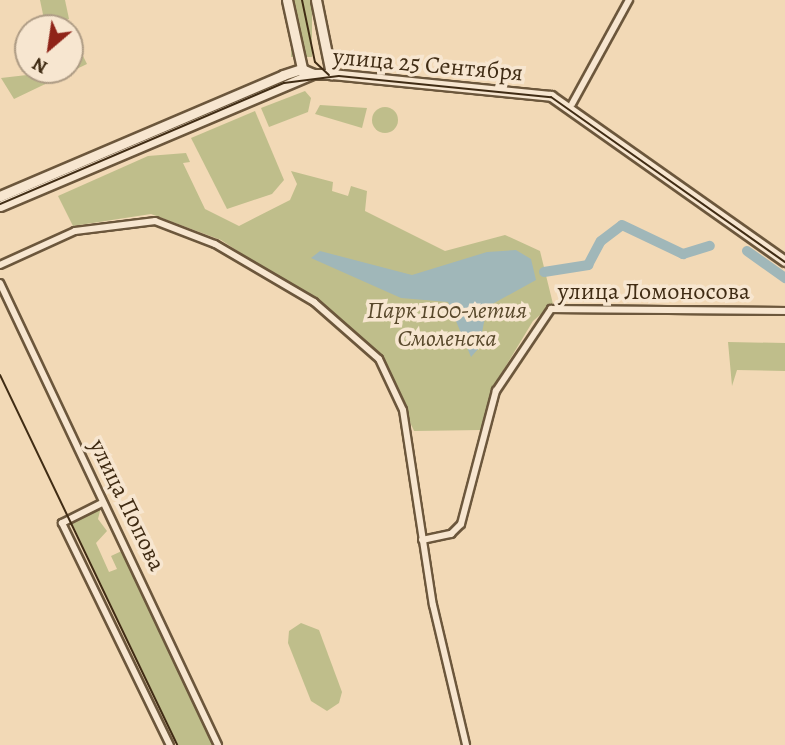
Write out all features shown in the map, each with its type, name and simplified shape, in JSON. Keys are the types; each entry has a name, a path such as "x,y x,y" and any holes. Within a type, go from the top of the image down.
{"main road":[{"path":"287,0 302,69 309,77"},
{"path":"316,0 331,74"},
{"path":"0,196 302,69"},
{"name":"улица 25 Сентября","path":"2,206 309,77 331,74 551,96 572,104 785,261"}],"street":[{"path":"572,104 629,0"},
{"path":"0,265 75,231 155,221 215,244 314,302 391,375 403,410 422,540 466,745"},
{"name":"улица Попова","path":"0,283 218,745"},
{"name":"улица Ломоносова","path":"422,540 451,534 461,524 496,391 551,309 785,311"},
{"path":"102,503 62,523 170,745"}],"green space":[{"path":"40,0 65,0 68,14 43,14"},
{"path":"291,0 312,0 312,57 291,57"},
{"path":"14,76 14,84 45,84 14,99 1,78"},
{"path":"305,91 311,98 308,112 269,127 261,108"},
{"path":"320,105 367,108 362,128 315,114"},
{"path":"385,107 394,111 398,120 394,129 385,133 376,129 372,120 376,111"},
{"path":"255,111 284,180 272,194 227,209 191,138"},
{"name":"Парк 1100-летия Смоленска","path":"186,153 190,162 183,163 205,209 239,226 290,200 297,184 291,171 333,182 332,191 348,196 351,186 367,191 365,211 445,251 505,235 540,251 553,304 533,321 498,379 481,430 414,431 379,353 341,319 221,240 151,214 73,226 58,196 148,156"},
{"path":"728,342 785,343 785,371 737,370 732,386"},
{"path":"102,503 98,519 107,531 96,543 109,572 117,569 111,556 126,549 217,745 178,745 70,519"},
{"path":"301,623 319,630 342,692 339,703 327,711 311,701 288,643 289,631"}],"water":[{"path":"516,250 531,259 536,280 487,307 479,348 471,357 448,302 401,298 311,258 320,251 412,275 487,252"}],"waterway":[{"path":"544,272 588,265 601,241 622,225 683,254 710,246"},
{"path":"747,251 785,278"}],"tram line":[{"path":"302,0 315,62 329,75"},
{"path":"0,204 284,83 339,76 551,97 785,262"},
{"path":"0,375 177,745"}]}
